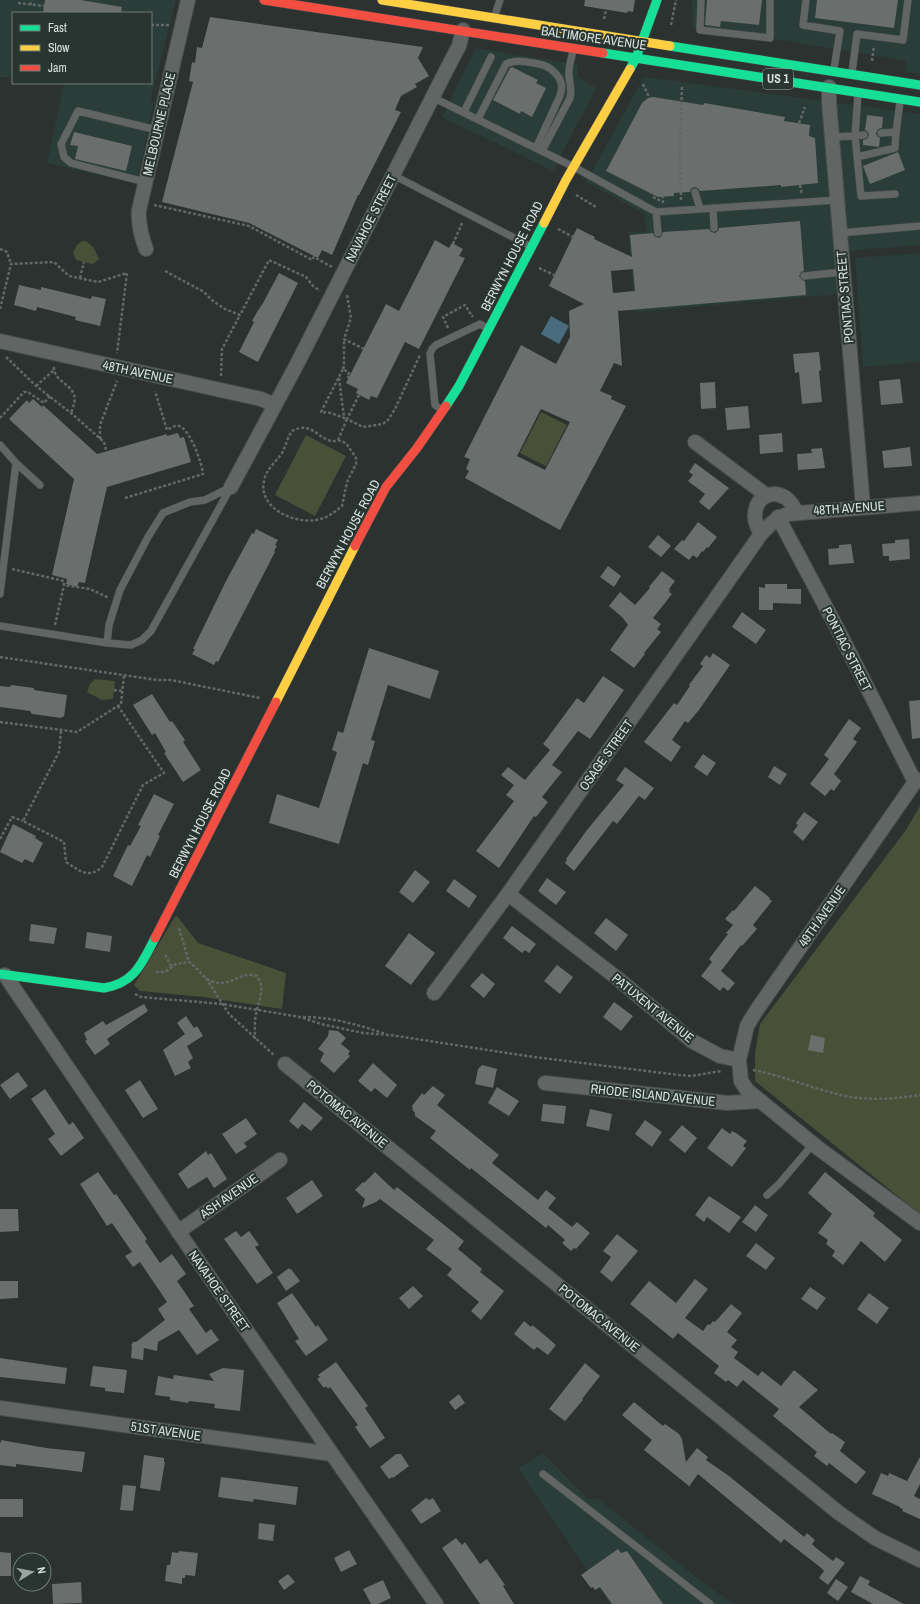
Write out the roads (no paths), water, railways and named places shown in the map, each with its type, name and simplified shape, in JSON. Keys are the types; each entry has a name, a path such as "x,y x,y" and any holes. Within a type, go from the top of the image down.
{"street":[{"name":"MELBOURNE PLACE","path":"146,249 141,235 139,220 145,182 188,0"},
{"name":"BALTIMORE AVENUE","path":"264,0 920,102"},
{"name":"BALTIMORE AVENUE","path":"382,0 432,4 494,18 920,85"},
{"name":"BERWYN HOUSE ROAD","path":"2,975 104,988 113,987 125,982 141,966 377,503 386,487 417,448 459,386 574,167 636,58 657,0"},
{"name":"NAVAHOE STREET","path":"232,487 393,175 458,46 463,30"},
{"name":"PONTIAC STREET","path":"829,87 829,102 863,507"},
{"name":"48TH AVENUE","path":"2,348 262,399 275,405"},
{"path":"695,442 766,495"},
{"path":"761,534 757,525 755,514 757,505 766,495 776,493 787,499 798,513"},
{"name":"48TH AVENUE","path":"778,517 798,513 920,503"},
{"name":"PONTIAC STREET","path":"778,517 918,781"},
{"name":"OSAGE STREET","path":"434,993 508,894 761,534 778,517"},
{"name":"49TH AVENUE","path":"739,1065 747,1026 756,1011 918,781"},
{"name":"PATUXENT AVENUE","path":"508,894 616,978 692,1041 739,1065"},
{"name":"NAVAHOE STREET","path":"2,975 436,1604"},
{"name":"POTOMAC AVENUE","path":"285,1064 839,1513 875,1538 920,1560"},
{"path":"739,1065 741,1081 747,1090 813,1144 920,1223"},
{"name":"RHODE ISLAND AVENUE","path":"545,1083 727,1103 761,1101"},
{"name":"ASH AVENUE","path":"178,1232 280,1160"},
{"name":"51ST AVENUE","path":"0,1408 332,1454"}],"lane":[{"path":"494,18 500,0"},
{"path":"701,0 700,30 770,38 770,0"},
{"path":"806,0 803,25 840,31 834,71"},
{"path":"851,74 857,34 903,40 908,0"},
{"path":"539,150 570,98 572,90 569,77 569,67 574,49"},
{"path":"464,112 491,57"},
{"path":"478,119 506,64 521,61 543,65 550,68 559,78 562,90 539,150"},
{"path":"858,92 855,136 861,196 895,194"},
{"path":"432,97 574,167 656,212 837,200"},
{"path":"857,157 895,148 901,99"},
{"path":"145,182 71,163 64,157 61,144 78,111 157,130"},
{"path":"881,133 896,132"},
{"path":"832,137 864,135"},
{"path":"393,175 532,246"},
{"path":"695,192 700,209"},
{"path":"713,208 714,228"},
{"path":"656,212 658,233"},
{"path":"840,234 920,226"},
{"path":"804,276 843,272"},
{"path":"443,411 435,405 430,354 432,349 436,345 480,324 489,329"},
{"path":"0,445 16,463 40,485"},
{"path":"0,594 16,463"},
{"path":"107,643 110,625 120,590 148,537 163,513 190,502 205,500 232,487"},
{"path":"0,626 107,643 132,645 142,640 151,631 232,487"},
{"path":"767,1195 779,1184 813,1144"},
{"path":"543,1474 710,1604"}],"water":[{"path":"551,316 569,326 559,344 541,334"}]}
